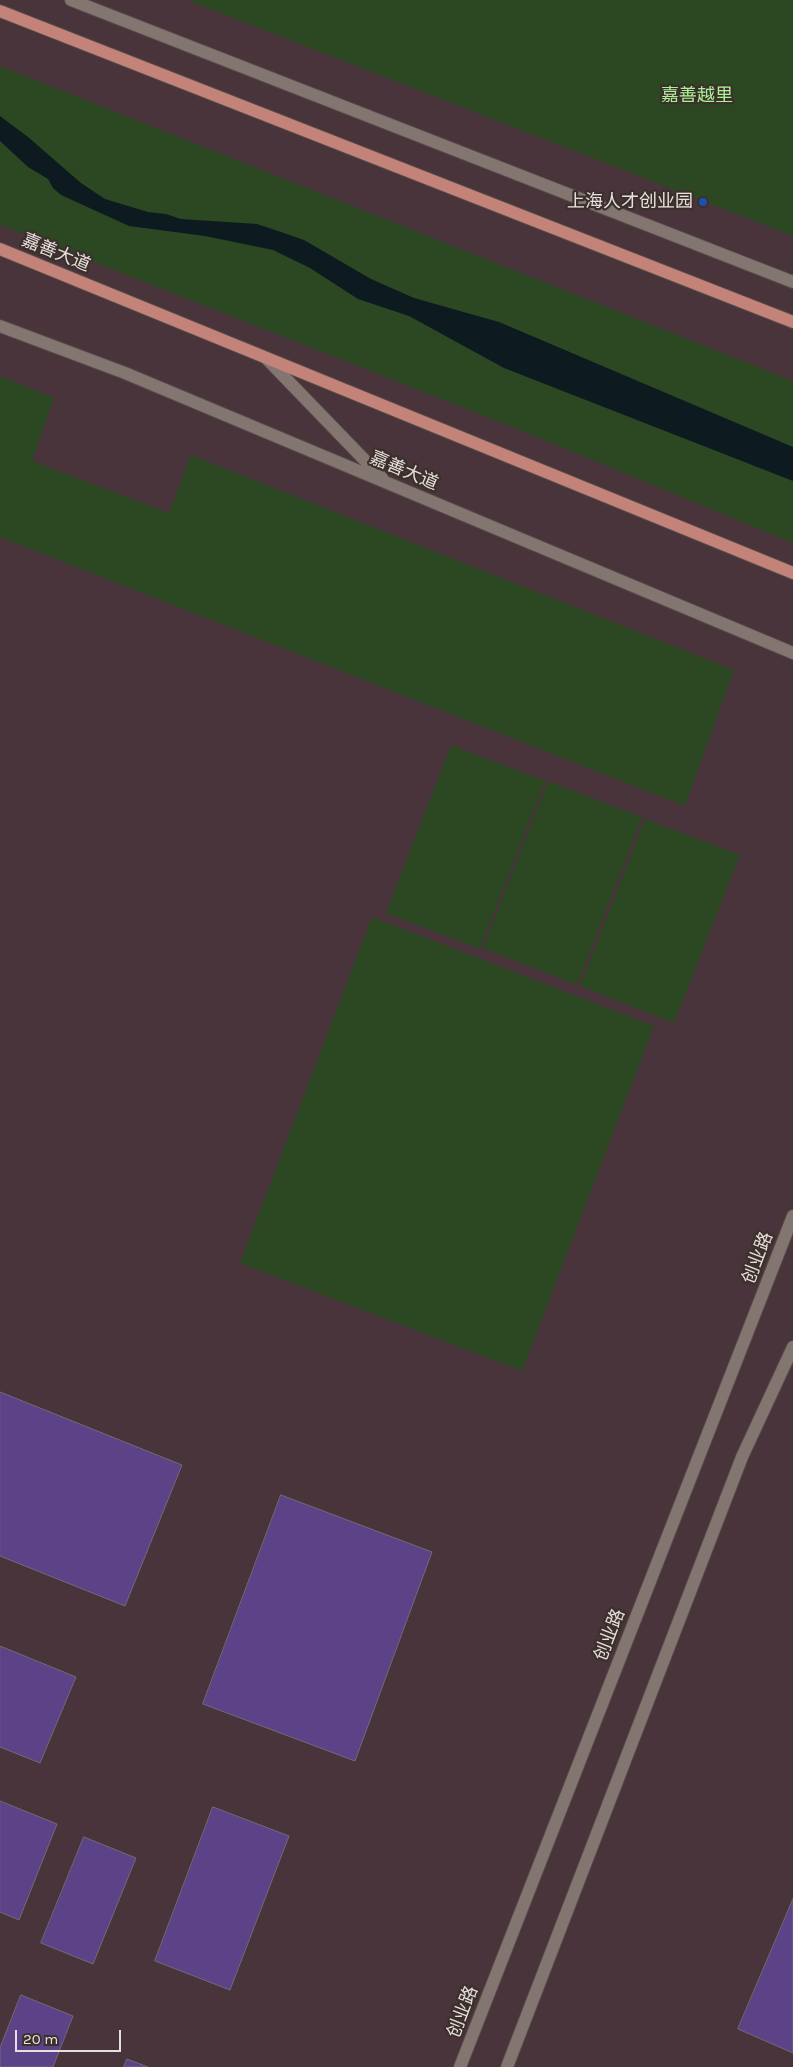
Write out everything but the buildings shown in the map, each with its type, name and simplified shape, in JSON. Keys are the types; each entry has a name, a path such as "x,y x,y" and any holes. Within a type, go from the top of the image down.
{"main road":[{"path":"71,0 793,282"},
{"path":"0,11 793,322"},
{"name":"嘉善大道","path":"0,249 793,573"},
{"name":"嘉善大道","path":"0,326 125,373 793,653"},
{"path":"266,358 387,483"},
{"name":"创业路","path":"460,2067 793,1216"},
{"path":"507,2067 742,1457 793,1347"}],"shaded area":[{"path":"0,0 793,0 793,2067 0,2067"},
{"path":"0,116 28,137 81,183 105,199 148,212 166,214 181,219 257,224 304,240 371,279 414,298 499,322 793,447 793,481 504,368 409,316 358,299 310,268 273,250 205,236 129,226 61,195 53,188 48,179 28,167 0,141"}],"green space":[{"name":"嘉善越里","path":"187,0 793,0 793,236"},
{"path":"0,66 793,381 793,543 515,428 0,225"},
{"path":"0,376 54,398 32,461 169,513 191,455 734,670 685,806 0,537"},
{"path":"451,745 545,781 480,949 386,913"},
{"path":"548,781 642,817 577,985 483,948"},
{"path":"645,819 740,855 674,1023 580,986"},
{"path":"372,917 654,1026 522,1371 240,1263"}],"place":[{"name":"上海人才创业园","path":"703,202"}]}
